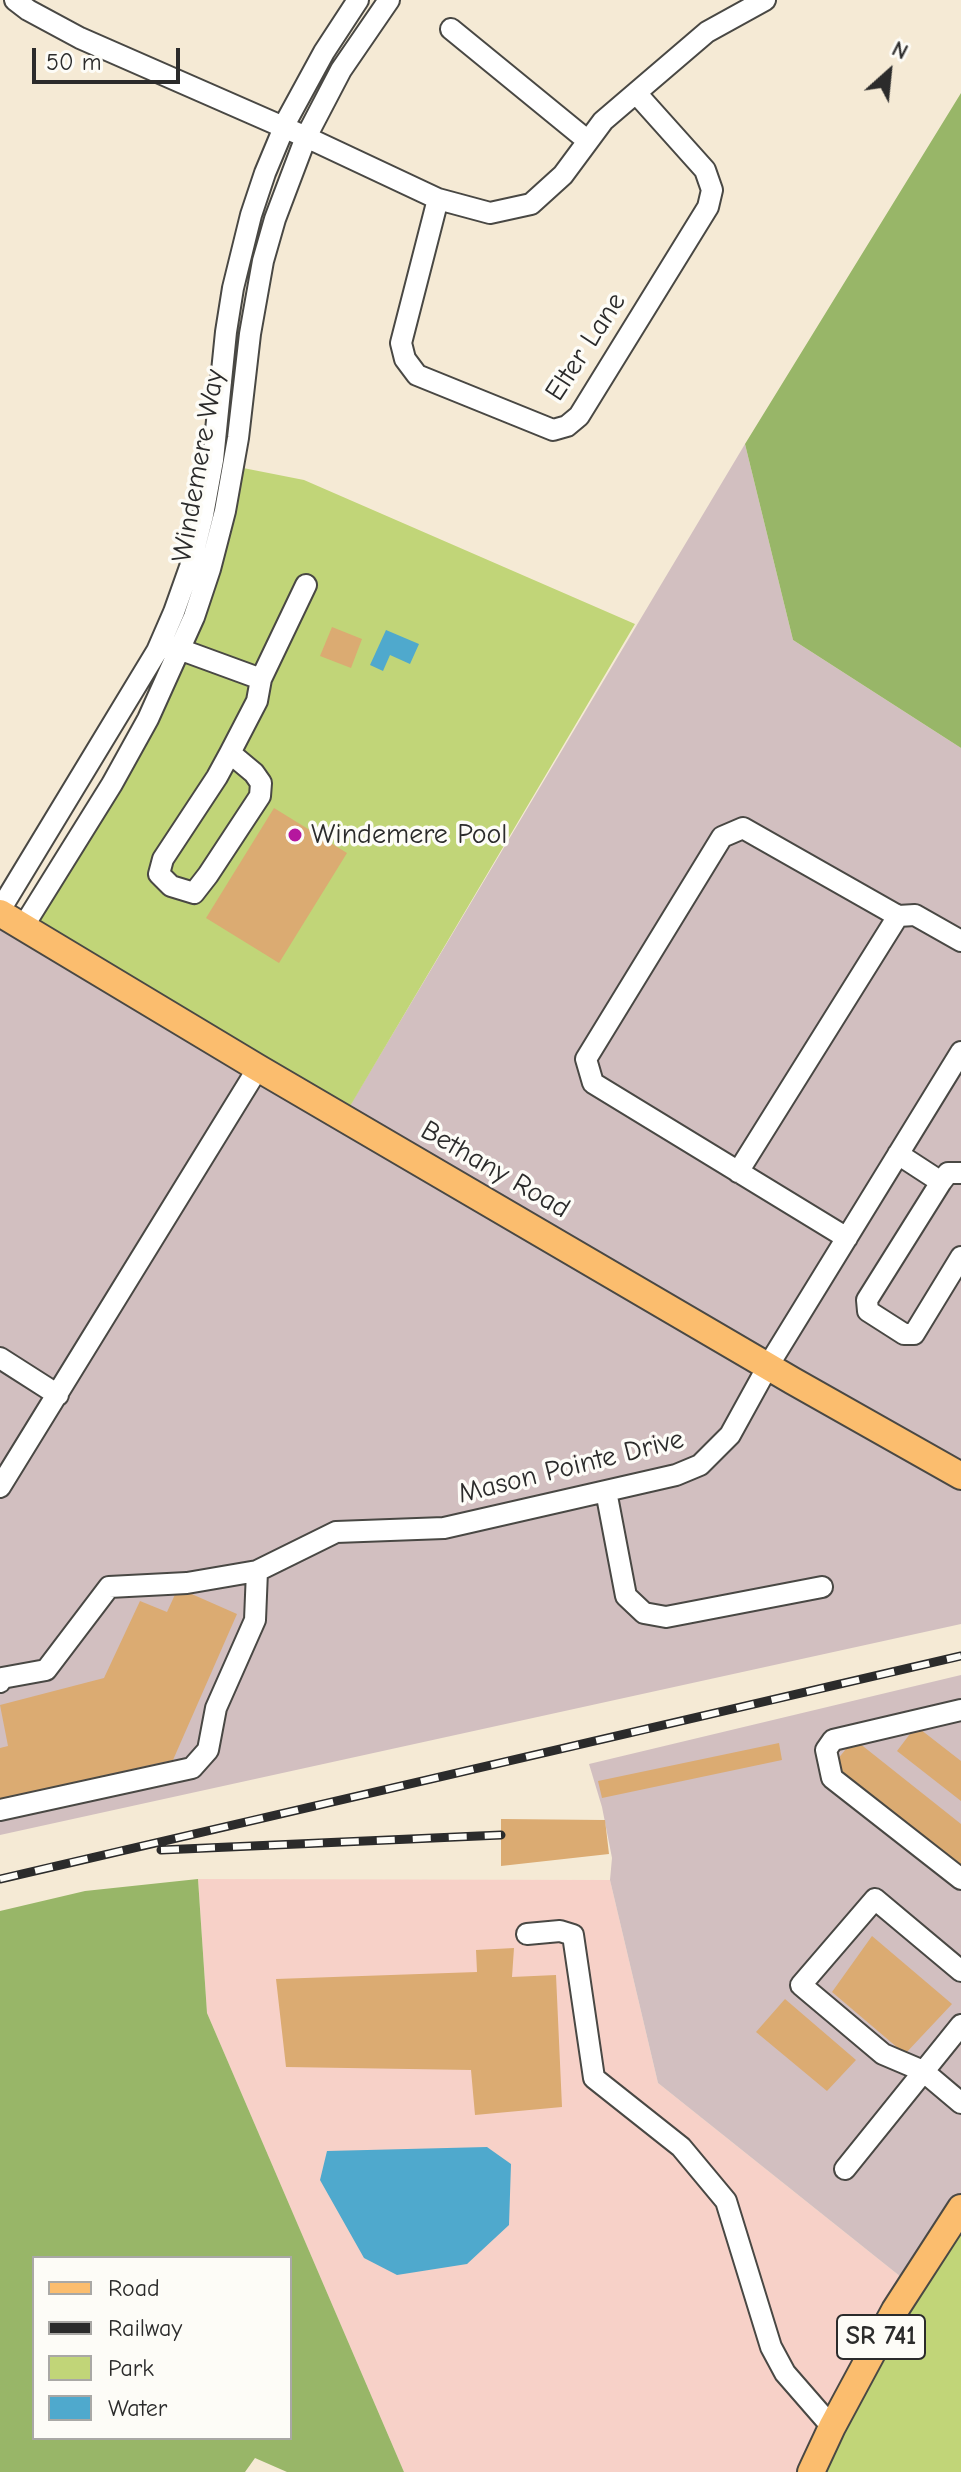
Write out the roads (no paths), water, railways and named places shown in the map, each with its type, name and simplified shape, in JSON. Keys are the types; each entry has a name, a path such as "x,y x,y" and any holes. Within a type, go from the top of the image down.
{"main road":[{"name":"Bethany Road","path":"0,912 258,1068 961,1476"},
{"name":"SR 741","path":"811,2472 895,2310 961,2208"}],"street":[{"path":"15,0 80,38 306,137 438,199 490,213 531,204 563,175 603,121 707,32 754,3"},
{"name":"Windemere Way","path":"23,927 112,784 148,719 203,515 213,460 233,288 251,215 284,128 324,52 358,0"},
{"name":"Windemere Way","path":"0,912 170,646 210,569 225,511 238,438 250,334 263,261 275,219 306,137 341,70 389,0"},
{"path":"451,29 588,141"},
{"name":"Elter Lane","path":"438,199 401,343 405,359 417,375 553,430 567,426 579,416 708,207 712,190 705,170 636,93"},
{"path":"230,753 261,783 260,796 194,893 171,886 159,874 163,859 230,753 257,701 261,679 306,585"},
{"path":"170,646 261,679"},
{"path":"847,1238 593,1083 586,1059 722,837 743,828 898,916 915,915 961,941"},
{"path":"738,1172 898,916"},
{"name":"Mason Pointe Drive","path":"257,1571 336,1532 444,1528 676,1475 700,1465 730,1435 768,1366 961,1052"},
{"path":"0,1487 258,1068"},
{"path":"898,1154 941,1182"},
{"path":"961,1173 948,1173 941,1182 867,1300 868,1311 904,1334 914,1334 961,1257"},
{"path":"0,1358 58,1395"},
{"path":"606,1491 626,1596 644,1613 666,1617 822,1587"},
{"path":"0,1682 2,1678 46,1670 109,1587 187,1583 257,1571 255,1620 216,1708 208,1750 192,1768 0,1810"},
{"path":"961,1710 833,1740 826,1750 832,1778 961,1879"},
{"path":"961,1971 875,1899 801,1985 883,2054 923,2071 961,2103"},
{"path":"527,1934 560,1931 573,1935 594,2078 681,2147 726,2201 771,2347 785,2373 832,2427"},
{"path":"845,2169 961,2025"}],"water":[{"path":"386,630 419,644 410,664 390,655 383,671 370,665"},
{"path":"487,2147 511,2164 509,2225 467,2264 397,2275 364,2258 320,2180 327,2151"}],"railway":[{"path":"0,1879 961,1656"},
{"path":"161,1850 501,1835"}],"place":[{"name":"Windemere Pool","path":"295,835"}]}
